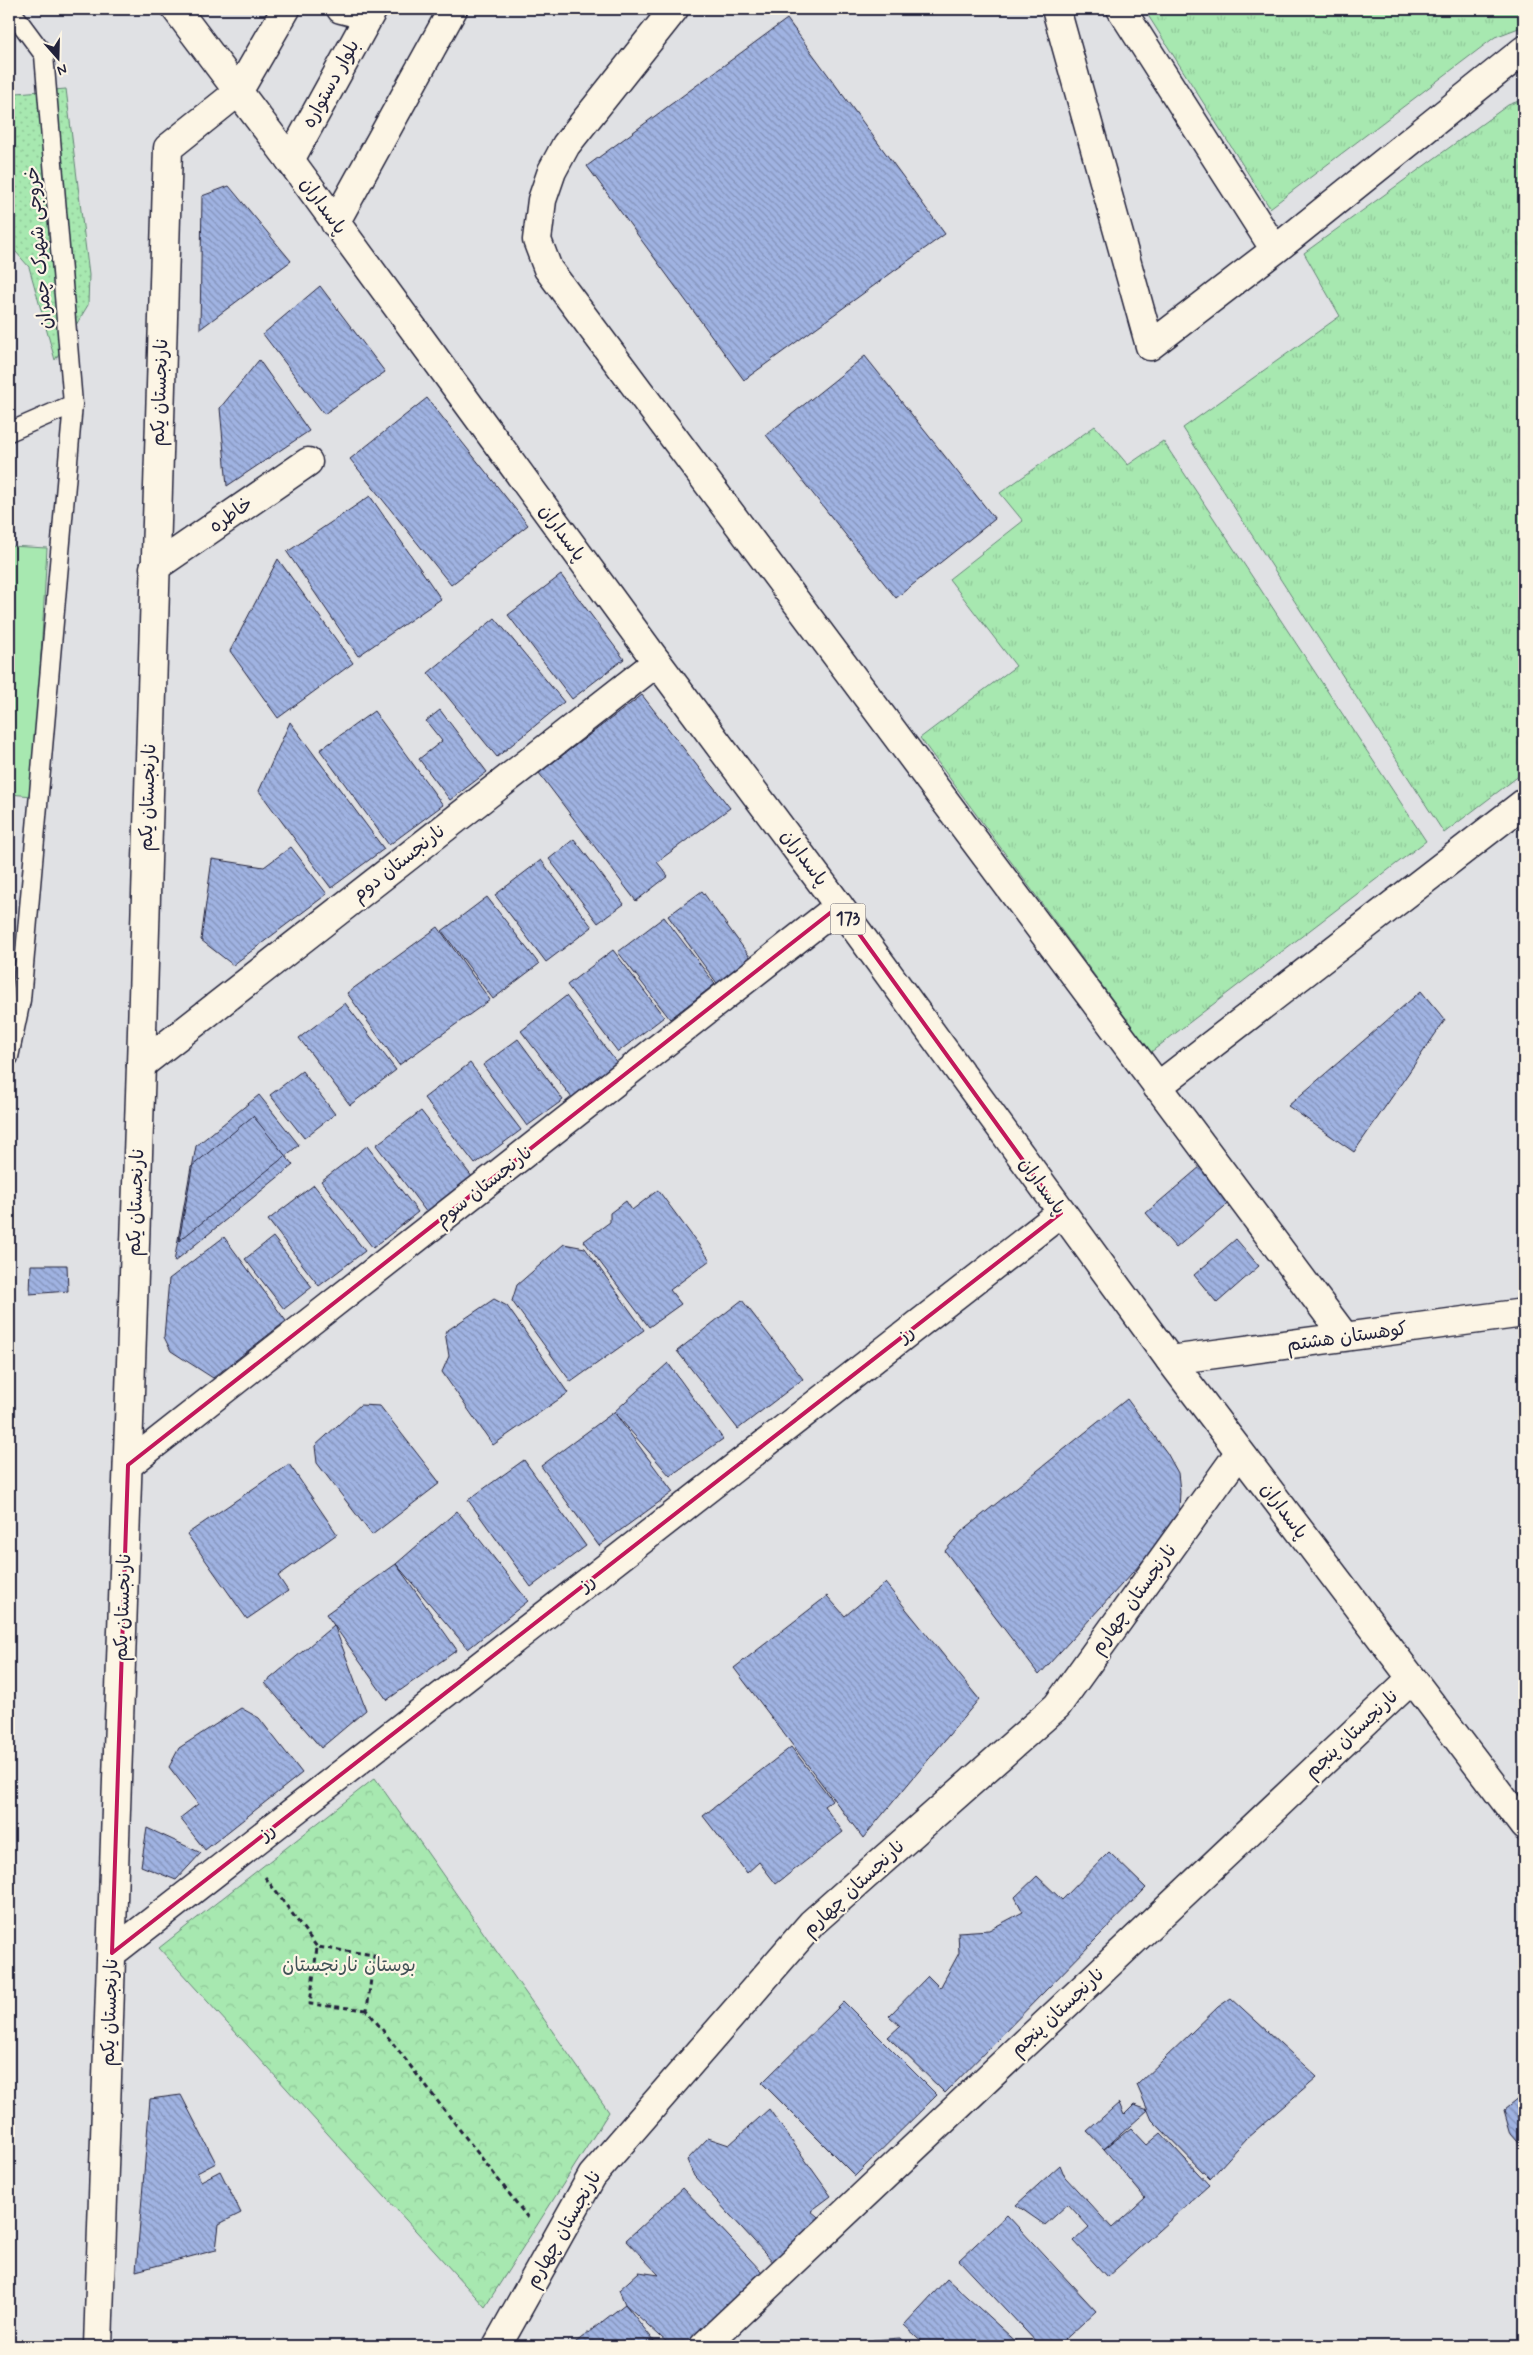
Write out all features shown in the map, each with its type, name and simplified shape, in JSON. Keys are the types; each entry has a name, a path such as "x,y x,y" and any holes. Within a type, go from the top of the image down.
{"street":[{"name":"پاسداران","path":"176,9 290,160 657,662 840,906 1061,1213 1170,1360 1524,1826"},
{"path":"238,92 286,9"},
{"path":"341,9 371,13"},
{"path":"335,223 453,9"},
{"path":"674,9 566,145 552,171 542,200 537,240 548,269 1345,1337"},
{"path":"1056,9 1150,346 1275,250 1524,50"},
{"path":"1121,9 1275,250"},
{"name":"بلوار دستواره","path":"290,160 371,13"},
{"name":"نارنجستان یکم","path":"98,2346 141,1065 154,568 168,148 238,92"},
{"name":"خاطره","path":"154,568 308,462"},
{"name":"نارنجستان دوم","path":"141,1065 657,662"},
{"path":"1157,1087 1524,803"},
{"name":"نارنجستان سوم","path":"128,1465 840,906"},
{"name":"رز","path":"112,1953 1061,1213"},
{"name":"کوهستان هشتم","path":"1170,1360 1524,1313"},
{"name":"نارنجستان چهارم","path":"497,2346 592,2176 812,1923 1057,1706 1239,1453"},
{"name":"نارنجستان پنجم","path":"704,2346 1412,1678"}],"lane":[{"name":"خروجی شهرک چمران","path":"9,1056 73,404 44,55 10,9"},
{"path":"9,432 73,404"}],"path":[{"path":"245,1849 316,1947 310,2004 367,2010"},
{"path":"316,1947 374,1955 367,2010 552,2248"}],"highlighted area":[{"path":"839,906 1061,1213 112,1953 128,1465"}],"green space":[{"path":"1144,9 1524,9 1524,26 1495,37 1270,208"},
{"path":"66,89 89,275 88,305 55,360 29,267 9,244 9,97 17,93"},
{"path":"1524,99 1524,772 1444,833 1183,428 1340,316 1304,253 1508,105"},
{"path":"1095,426 1128,465 1163,441 1426,841 1151,1052 920,738 1016,666 949,579 1023,521 1000,493"},
{"path":"9,546 47,548 33,796 9,794"},
{"name":"بوستان نارنجستان","path":"375,1778 609,2112 485,2307 159,1948"}],"building":[{"path":"787,19 945,234 744,380 587,166"},
{"path":"229,186 291,261 200,329 202,196"},
{"path":"320,286 385,372 324,414 263,334"},
{"path":"865,356 995,519 896,598 766,435"},
{"path":"259,360 309,431 227,486 220,408"},
{"path":"427,398 528,525 451,585 350,459"},
{"path":"370,496 441,599 358,656 287,552"},
{"path":"278,559 353,663 278,718 230,651"},
{"path":"561,575 624,659 572,699 508,615"},
{"path":"495,618 564,702 497,757 428,673"},
{"path":"642,695 730,808 657,862 668,876 636,901 539,773"},
{"path":"440,710 487,772 450,800 419,759 442,741 426,721"},
{"path":"374,711 443,805 389,845 320,750"},
{"path":"290,722 384,849 331,888 259,791"},
{"path":"574,839 624,904 598,923 549,859"},
{"path":"291,847 327,894 233,965 201,940 212,859 264,867"},
{"path":"541,860 592,927 546,962 495,895"},
{"path":"702,891 753,961 719,986 668,916"},
{"path":"487,897 539,964 493,999 442,931"},
{"path":"664,917 715,984 670,1019 618,952"},
{"path":"438,927 490,1000 399,1065 347,993"},
{"path":"613,950 664,1017 618,1052 567,985"},
{"path":"1421,991 1445,1020 1354,1152 1288,1106"},
{"path":"566,996 617,1063 572,1098 521,1031"},
{"path":"345,1003 396,1070 350,1105 299,1038"},
{"path":"518,1039 563,1100 527,1126 483,1065"},
{"path":"470,1063 521,1130 475,1164 424,1098"},
{"path":"302,1071 335,1114 304,1138 270,1095"},
{"path":"259,1095 299,1145 179,1241 196,1146"},
{"path":"421,1111 473,1178 427,1213 376,1145"},
{"path":"253,1116 293,1165 174,1262 191,1167"},
{"path":"367,1146 418,1212 373,1248 321,1181"},
{"path":"1201,1166 1231,1201 1176,1248 1146,1213"},
{"path":"314,1185 365,1251 319,1286 268,1220"},
{"path":"658,1190 710,1260 670,1290 681,1304 649,1327 584,1241 610,1222 610,1213 626,1201 632,1210"},
{"path":"224,1237 286,1321 213,1378 171,1351 164,1337 169,1279"},
{"path":"273,1237 312,1287 284,1309 245,1259"},
{"path":"1236,1239 1259,1266 1217,1303 1194,1275"},
{"path":"564,1244 585,1248 644,1330 571,1382 512,1301 517,1285"},
{"path":"31,1265 67,1265 68,1291 30,1294"},
{"path":"494,1299 507,1306 568,1393 493,1445 442,1372 449,1356 445,1332"},
{"path":"742,1300 803,1379 738,1429 677,1351"},
{"path":"668,1363 723,1439 670,1476 614,1412"},
{"path":"1127,1399 1167,1453 1178,1473 1180,1491 1179,1510 1173,1526 1163,1539 1039,1675 945,1551 962,1531"},
{"path":"360,1405 380,1406 440,1483 372,1535 317,1463 315,1446"},
{"path":"614,1412 673,1492 599,1546 541,1466"},
{"path":"524,1460 586,1546 531,1587 468,1500"},
{"path":"289,1464 337,1534 278,1576 288,1591 247,1619 187,1534"},
{"path":"457,1511 528,1601 468,1649 396,1564"},
{"path":"396,1564 457,1650 387,1700 326,1614"},
{"path":"885,1583 979,1699 863,1838 734,1668 827,1596 845,1616"},
{"path":"334,1625 366,1710 321,1748 265,1683"},
{"path":"241,1708 259,1718 302,1773 205,1850 180,1818 198,1804 169,1767 179,1748"},
{"path":"791,1747 832,1800 824,1806 843,1832 776,1884 759,1862 747,1873 703,1816"},
{"path":"147,1828 201,1853 176,1880 141,1866"},
{"path":"1109,1852 1146,1888 945,2093 888,2037 900,2026 889,2016 928,1976 940,1988 959,1953 958,1932 989,1930 1023,1912 1015,1897 1037,1876 1062,1900"},
{"path":"1231,1998 1317,2077 1247,2138 1210,2179 1152,2120 1137,2085 1218,2007"},
{"path":"844,2002 937,2095 855,2176 762,2083"},
{"path":"1524,2094 1524,2149 1511,2134 1504,2110"},
{"path":"181,2095 216,2163 197,2173 201,2181 220,2171 241,2213 219,2224 216,2250 136,2271 150,2099"},
{"path":"1119,2103 1124,2115 1134,2105 1148,2110 1104,2149 1087,2131"},
{"path":"769,2109 831,2196 811,2211 823,2221 777,2266 694,2176 687,2160 708,2138 729,2145"},
{"path":"1131,2128 1147,2145 1161,2133 1209,2185 1107,2277 1074,2241 1089,2227 1068,2204 1045,2225 1016,2205 1060,2165 1065,2177 1112,2228 1145,2198 1104,2149"},
{"path":"683,2188 763,2273 685,2346 671,2346 625,2304 619,2290 639,2272 659,2275 626,2240"},
{"path":"1007,2215 1096,2311 1058,2346 1040,2346 959,2260"},
{"path":"947,2279 1021,2346 927,2346 904,2325"},
{"path":"625,2304 658,2346 571,2346"},
{"path":"900,2338 907,2346 866,2346 873,2340"}]}
